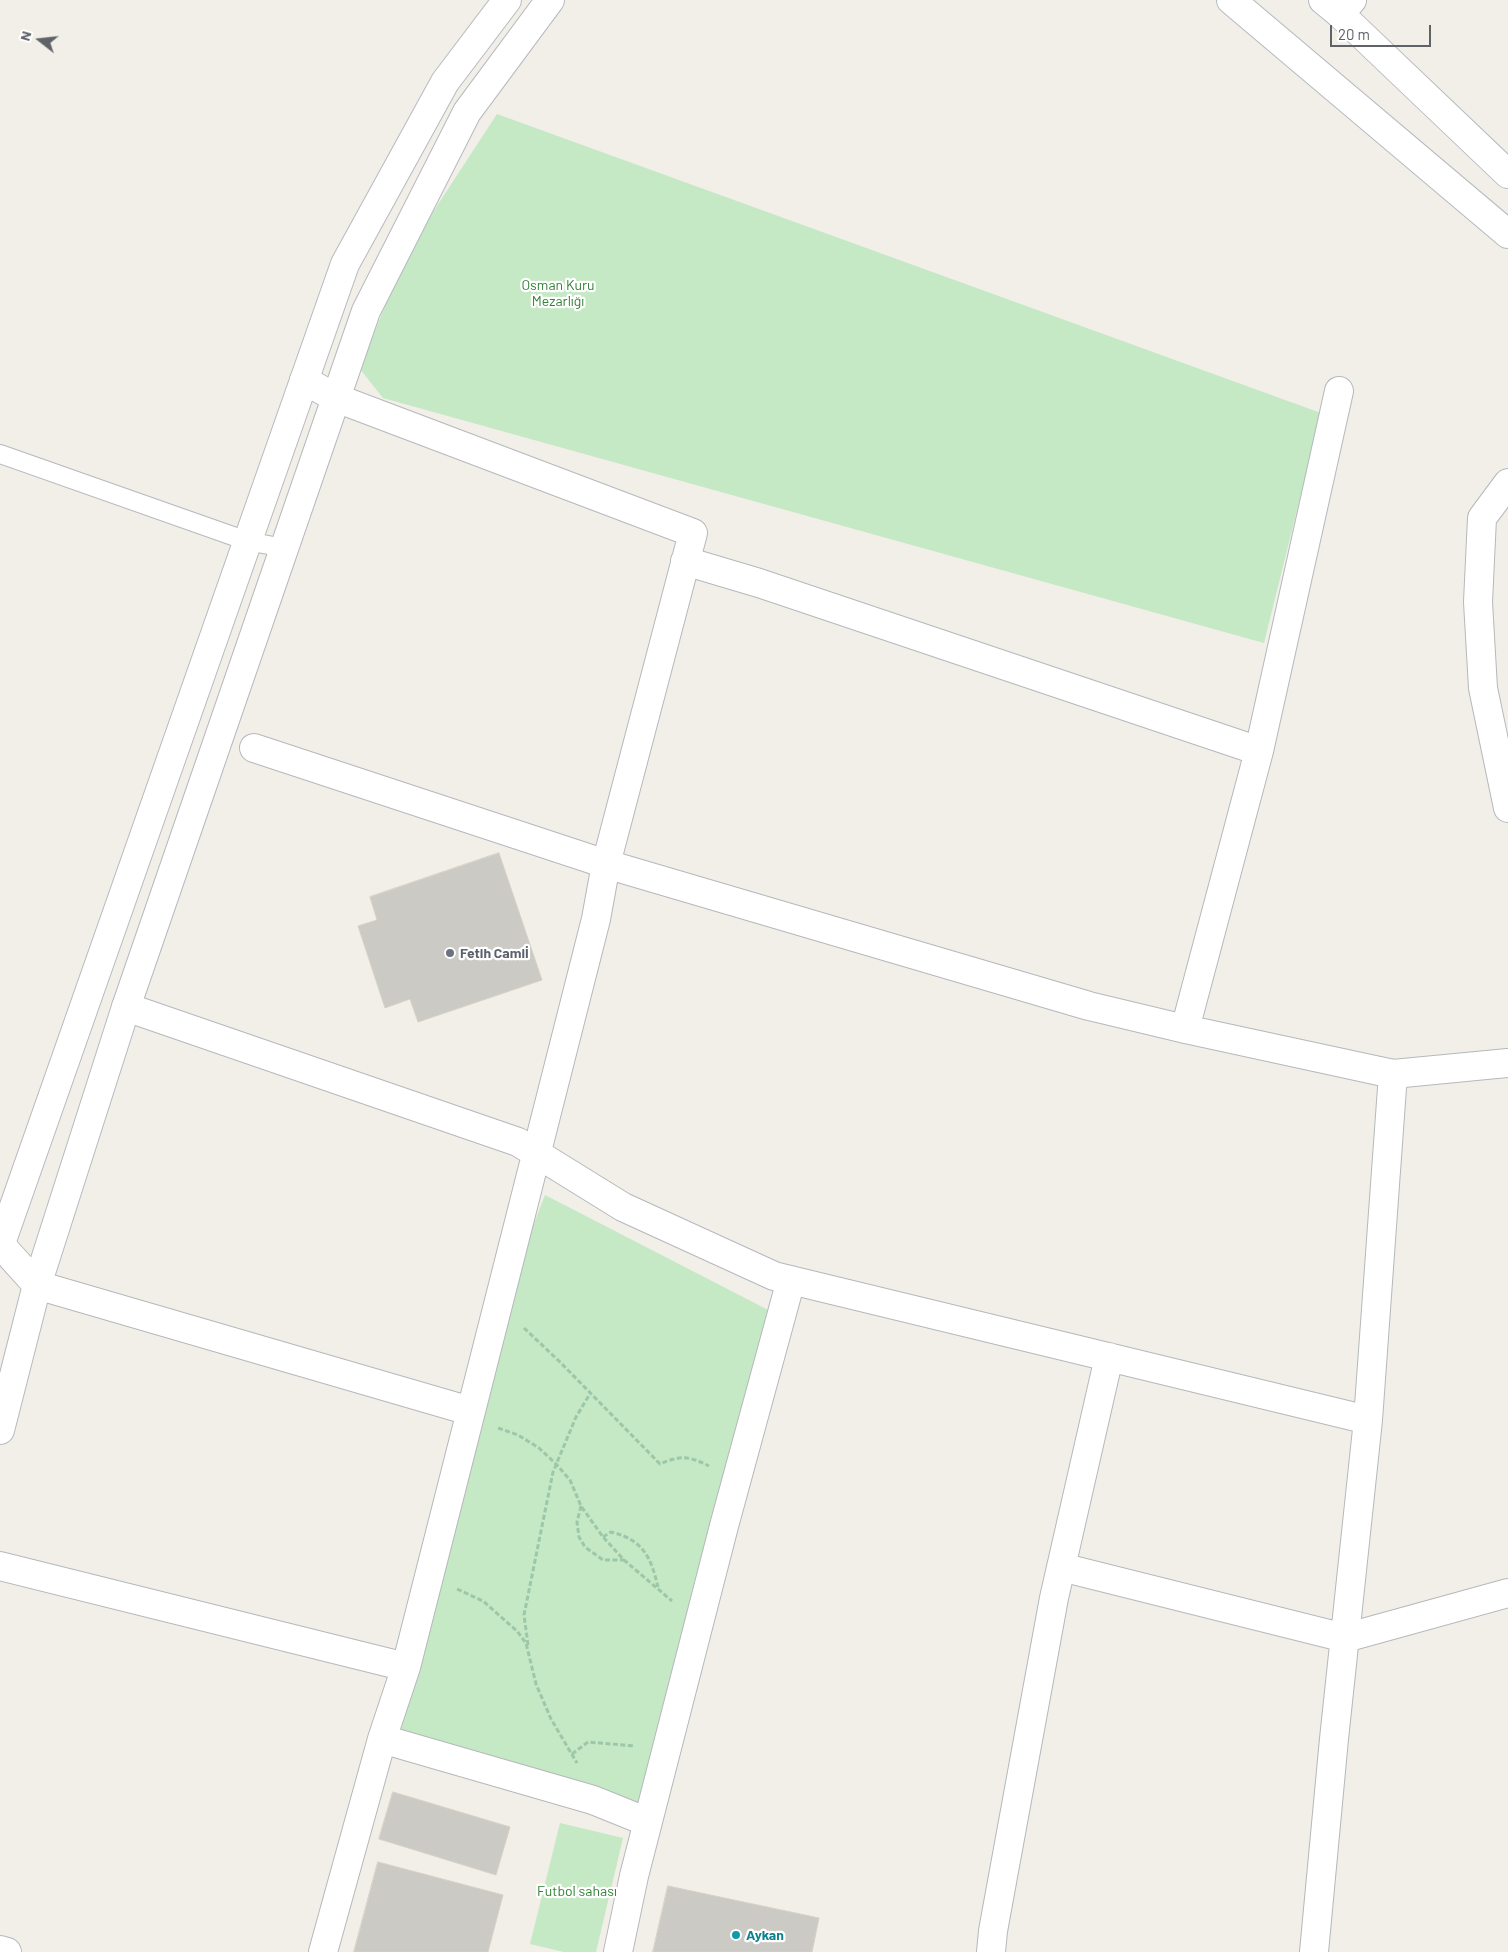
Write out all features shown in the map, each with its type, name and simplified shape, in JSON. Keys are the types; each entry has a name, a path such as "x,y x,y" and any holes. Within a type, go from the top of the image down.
{"street":[{"path":"469,1416 37,1284 0,1244 345,264 445,82 507,0"},
{"path":"0,1430 37,1284 126,1008 366,311 467,112 550,0"},
{"path":"1231,0 1508,234"},
{"path":"1338,5 1508,174"},
{"path":"304,380 336,398 693,533 606,864 596,919 406,1667 382,1739 323,1952"},
{"path":"1186,1029 1259,751 1339,391"},
{"path":"1508,483 1482,518 1478,602 1484,688 1508,808"},
{"path":"685,561 759,582 1259,751"},
{"path":"254,748 606,864 1089,1006 1393,1074 1508,1063"},
{"path":"126,1008 518,1142 623,1207 774,1276 1368,1420"},
{"path":"1314,1952 1368,1420 1393,1074"},
{"path":"618,1952 649,1816 791,1280"},
{"path":"991,1952 1061,1568 1109,1358"},
{"path":"0,1566 406,1667"},
{"path":"1061,1568 1345,1638 1508,1593"},
{"path":"382,1739 593,1800 645,1821 649,1816"},
{"path":"0,1950 7,1952"}],"lane":[{"path":"0,454 247,541 284,548"}],"path":[{"path":"498,1304 590,1392 660,1464 675,1458 685,1457 710,1467"},
{"path":"529,1655 524,1615 552,1472 576,1417 590,1392"},
{"path":"469,1416 518,1435 539,1448 570,1480 581,1506 603,1537 624,1560 699,1623"},
{"path":"581,1506 576,1522 579,1537 584,1547 603,1560 624,1560"},
{"path":"603,1537 612,1532 621,1535 642,1549 650,1558 658,1588"},
{"path":"425,1593 445,1587 462,1590 483,1600 517,1630 526,1643 536,1684 551,1719 582,1771 596,1790 593,1800"},
{"path":"572,1754 588,1742 639,1746 658,1745 669,1740"}],"green space":[{"name":"Osman Kuru Mezarlığı","path":"497,114 1321,413 1264,643 383,398 360,369 405,255"},
{"path":"545,1195 776,1314 645,1821 382,1739 488,1343"},
{"name":"Futbol sahası","path":"560,1823 623,1838 596,1952 564,1952 530,1944"}],"building":[{"name":"Fetih Camiİ","path":"499,853 542,980 418,1022 410,999 385,1008 358,926 377,920 370,897"},
{"path":"393,1792 510,1827 496,1875 379,1839"},
{"path":"378,1862 503,1895 488,1952 354,1952"},
{"name":"Aykan","path":"668,1886 819,1918 812,1952 653,1952"}],"place":[{"name":"Fetih Camiİ","path":"450,953"},
{"name":"Aykan","path":"736,1935"}]}
